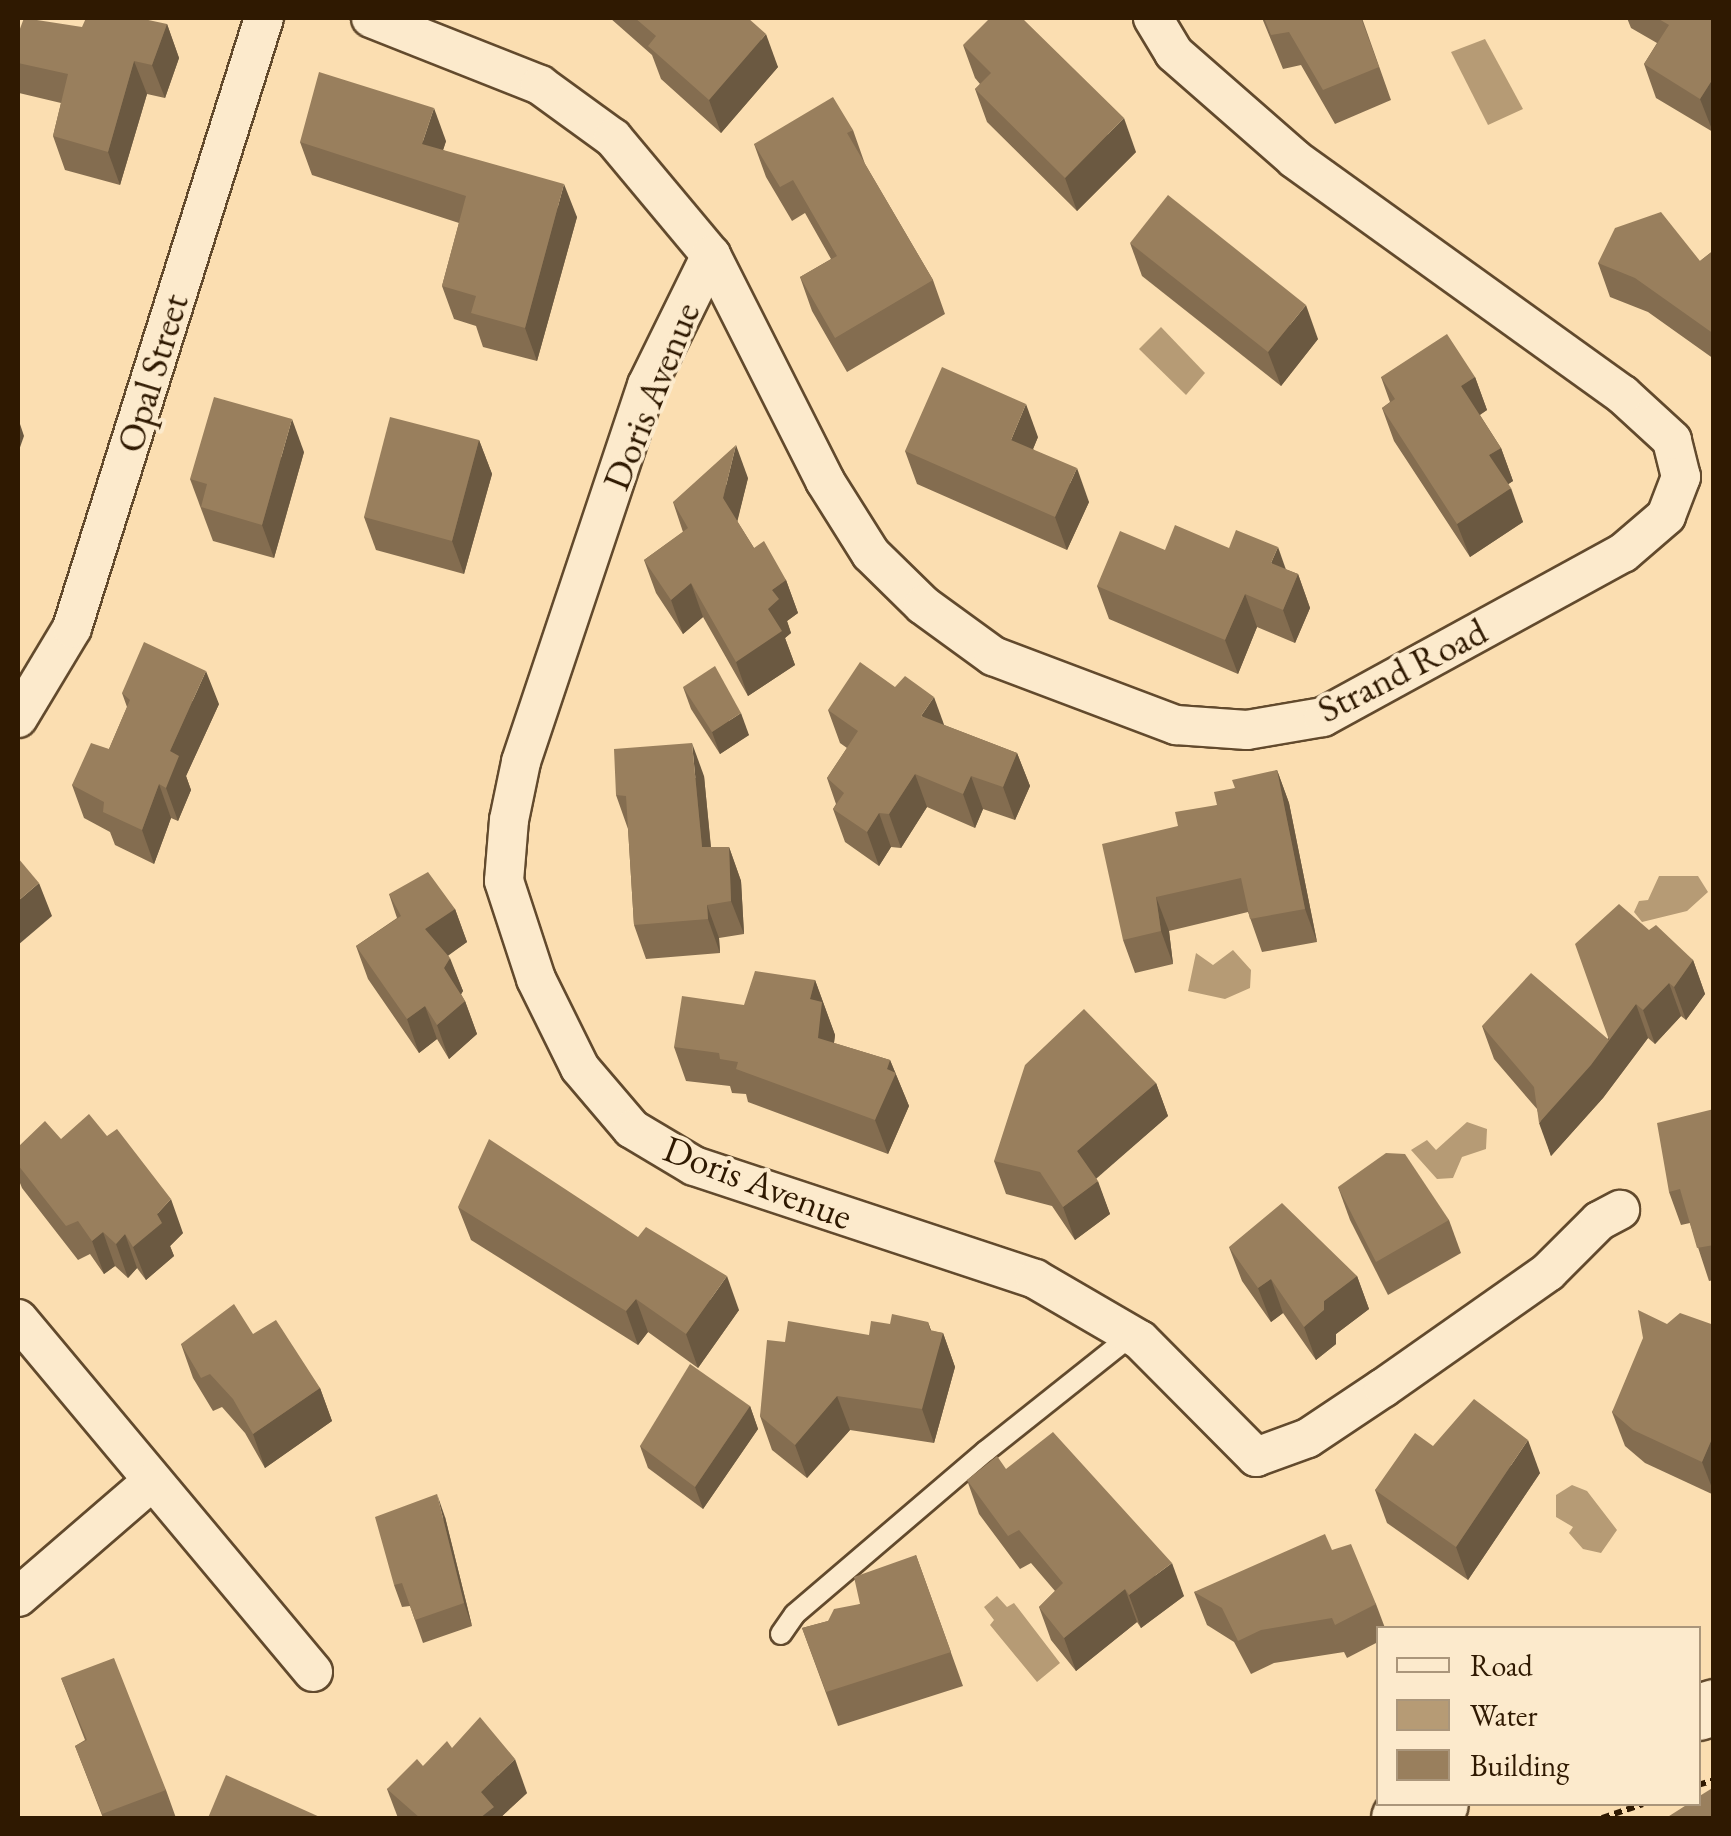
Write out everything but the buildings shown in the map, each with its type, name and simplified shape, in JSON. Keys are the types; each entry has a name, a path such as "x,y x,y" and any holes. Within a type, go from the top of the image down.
{"main road":[{"path":"1399,1818 1434,1806"}],"street":[{"name":"Opal Street","path":"18,718 72,628 264,18"},
{"name":"Strand Road","path":"371,18 540,85 613,138 711,255 825,481 871,554 923,604 993,656 1176,725 1246,730 1324,716 1623,553 1666,516 1681,477 1672,440 1623,395 1295,159 1174,53 1153,18"},
{"name":"Doris Avenue","path":"711,255 648,385 520,762 504,881 536,979 580,1068 632,1129 694,1166 1035,1279 1132,1335 1256,1458 1308,1438 1383,1388 1548,1272 1599,1221 1620,1210"},
{"path":"18,1319 150,1484 312,1672"},
{"path":"18,1597 150,1484"}],"lane":[{"path":"781,1634 795,1614 986,1451 1132,1335"}],"path":[{"path":"1602,1818 1637,1806"}],"water":[{"path":"1485,39 1523,109 1488,125 1451,52"},
{"path":"1161,327 1205,373 1186,395 1139,349"},
{"path":"1659,876 1698,876 1708,892 1687,911 1642,922 1634,912 1639,901 1648,900"},
{"path":"1233,950 1251,970 1250,988 1225,999 1188,991 1196,953 1213,965"},
{"path":"1467,1122 1487,1129 1486,1149 1462,1157 1453,1178 1437,1179 1411,1150 1427,1140 1436,1150"},
{"path":"1572,1485 1587,1491 1617,1530 1601,1553 1583,1549 1569,1533 1573,1527 1556,1517 1556,1495"},
{"path":"997,1596 1007,1607 1014,1603 1060,1663 1037,1682 990,1625 994,1620 984,1607"}]}
